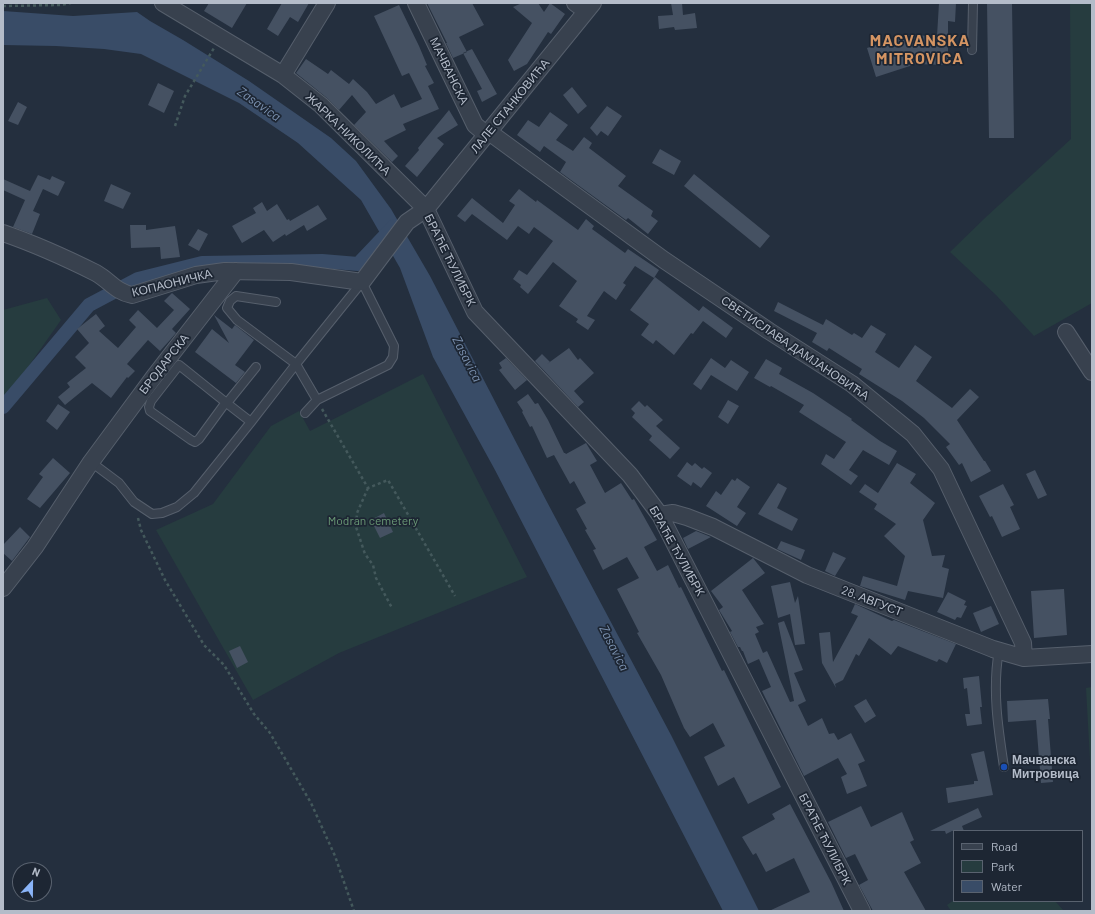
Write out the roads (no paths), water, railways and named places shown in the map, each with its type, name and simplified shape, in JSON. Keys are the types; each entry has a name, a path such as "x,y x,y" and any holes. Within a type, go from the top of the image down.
{"street":[{"name":"ЖАРКА НИКОЛИЋА","path":"163,3 283,75 321,105 426,210"},
{"path":"283,75 327,3"},
{"name":"МАЧВАНСКА","path":"416,3 475,125 488,134"},
{"name":"ЛАЛЕ СТАНКОВИЋА","path":"362,282 407,222 426,210 488,134 585,6"},
{"name":"СВЕТИСЛАВА ДАМЈАНОВИЋА","path":"488,134 664,260 769,331 852,384 913,434 942,469 1023,642 1024,658"},
{"name":"БРАЋЕ ЋУЛИБРК","path":"426,210 475,312 630,476 660,515 862,911"},
{"name":"КОПАОНИЧКА","path":"3,233 38,246 98,274 124,294 132,295 196,275 236,271"},
{"path":"236,271 291,272 362,282"},
{"name":"БРОДАРСКА","path":"3,588 35,547 91,462 152,378 236,271"},
{"path":"1066,332 1092,372"},
{"name":"28. АВГУСТ","path":"660,515 673,513 713,527 807,575 999,650 1024,658 1092,654"}],"lane":[{"path":"972,50 973,3"},
{"path":"91,462 119,483 134,502 152,514 162,513 177,507 194,493 362,282 394,346 394,357 388,365 317,400 305,413"},
{"path":"276,302 236,296 230,301 227,308 228,312 237,320 296,364 317,400"},
{"path":"251,422 227,403 179,365 151,401 149,407 150,411 195,442 199,439 227,403 256,367"},
{"path":"999,650 996,670 997,724 1004,766"}],"water":[{"name":"Zasavica","path":"3,11 73,16 137,12 249,81 331,138 356,161 391,209 430,276 547,502 671,735 759,911 723,911 495,470 433,357 400,268 361,200 298,143 239,103 141,54 104,49 3,45"}],"waterway":[{"path":"3,407 89,305 138,279 202,263 322,261 358,264 394,226"}],"place":[{"name":"Мачванска Митровица","path":"1004,767"}],"district":[{"name":"MACVANSKA MITROVICA","path":"920,50"}],"park label":[{"name":"Modran cemetery","path":"373,521"}]}
